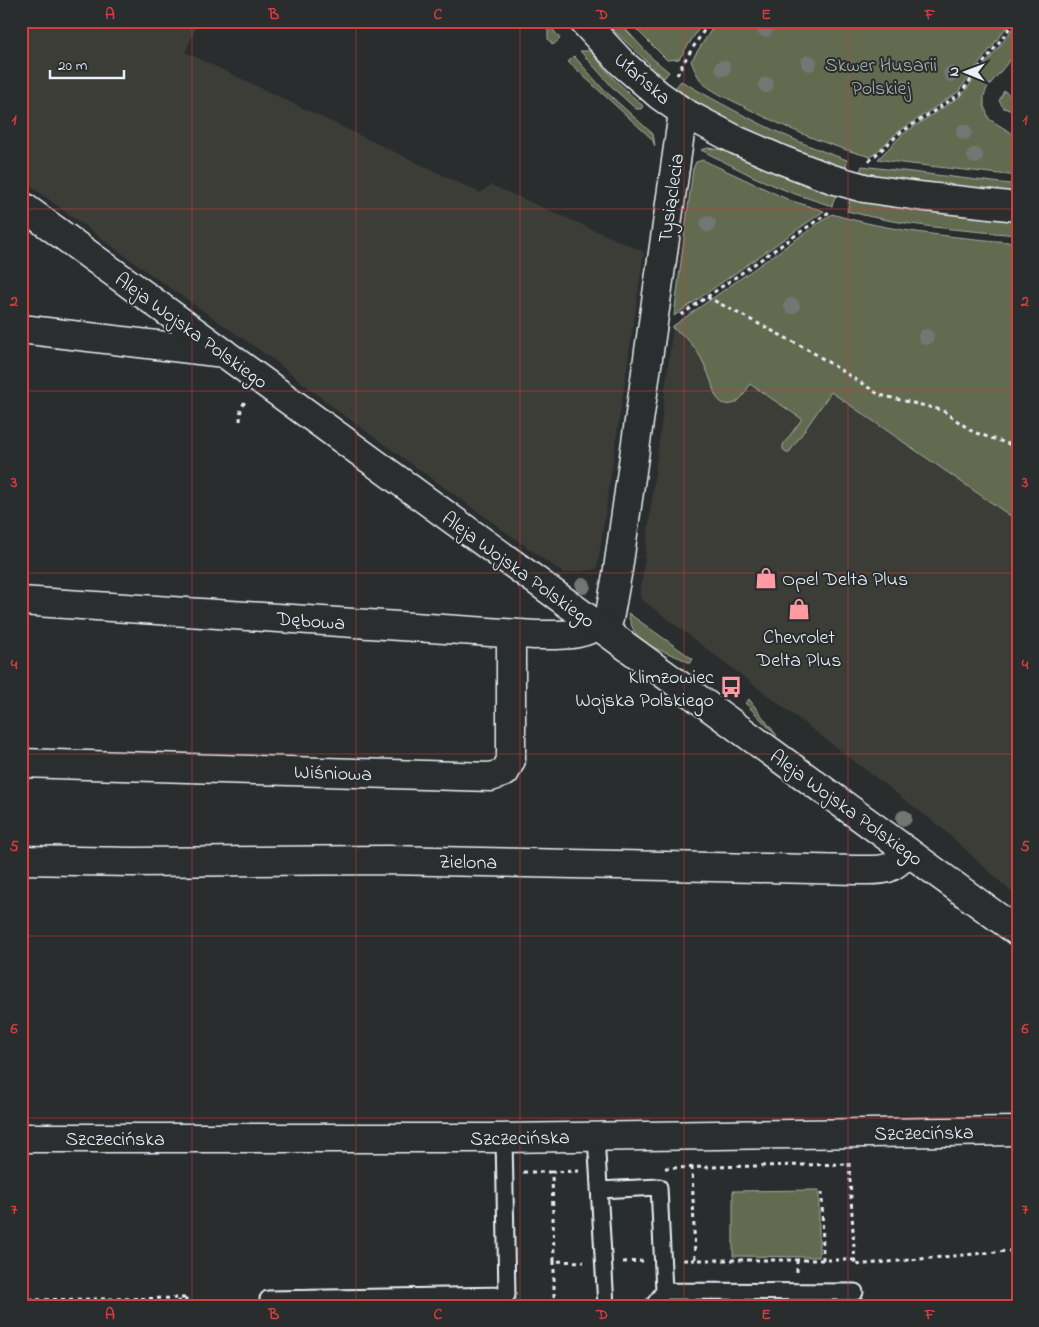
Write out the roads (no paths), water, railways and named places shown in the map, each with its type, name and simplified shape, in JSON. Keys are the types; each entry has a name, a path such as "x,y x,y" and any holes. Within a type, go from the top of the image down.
{"street":[{"name":"Ułańska","path":"583,21 622,63 659,95 683,112"},
{"path":"683,112 736,140 782,160 864,188 1018,207"},
{"name":"Tysiąclecia","path":"598,626 609,618 612,609 683,112"},
{"name":"Aleja Wojska Polskiego","path":"21,205 1018,932"},
{"path":"21,329 224,353"},
{"name":"Dębowa","path":"21,601 511,634 576,634 598,626"},
{"name":"Wiśniowa","path":"21,763 491,776 505,772 511,760 511,634"},
{"name":"Zielona","path":"21,860 132,862 388,860 856,870 887,869 899,862 908,852"},
{"name":"Szczecińska","path":"21,1138 499,1138 1018,1131"}],"lane":[{"path":"596,1136 606,1306"},
{"path":"268,1299 507,1295 504,1173 499,1138"},
{"path":"600,1190 659,1187 664,1291 653,1306"},
{"path":"664,1291 855,1292"}],"place":[{"name":"Opel Delta Plus","path":"766,578"},
{"name":"Chevrolet Delta Plus","path":"799,609"},
{"name":"Klimzowiec Wojska Polskiego","path":"731,687"}],"park label":[{"name":"Skwer Husarii Polskiej","path":"881,76"}]}
